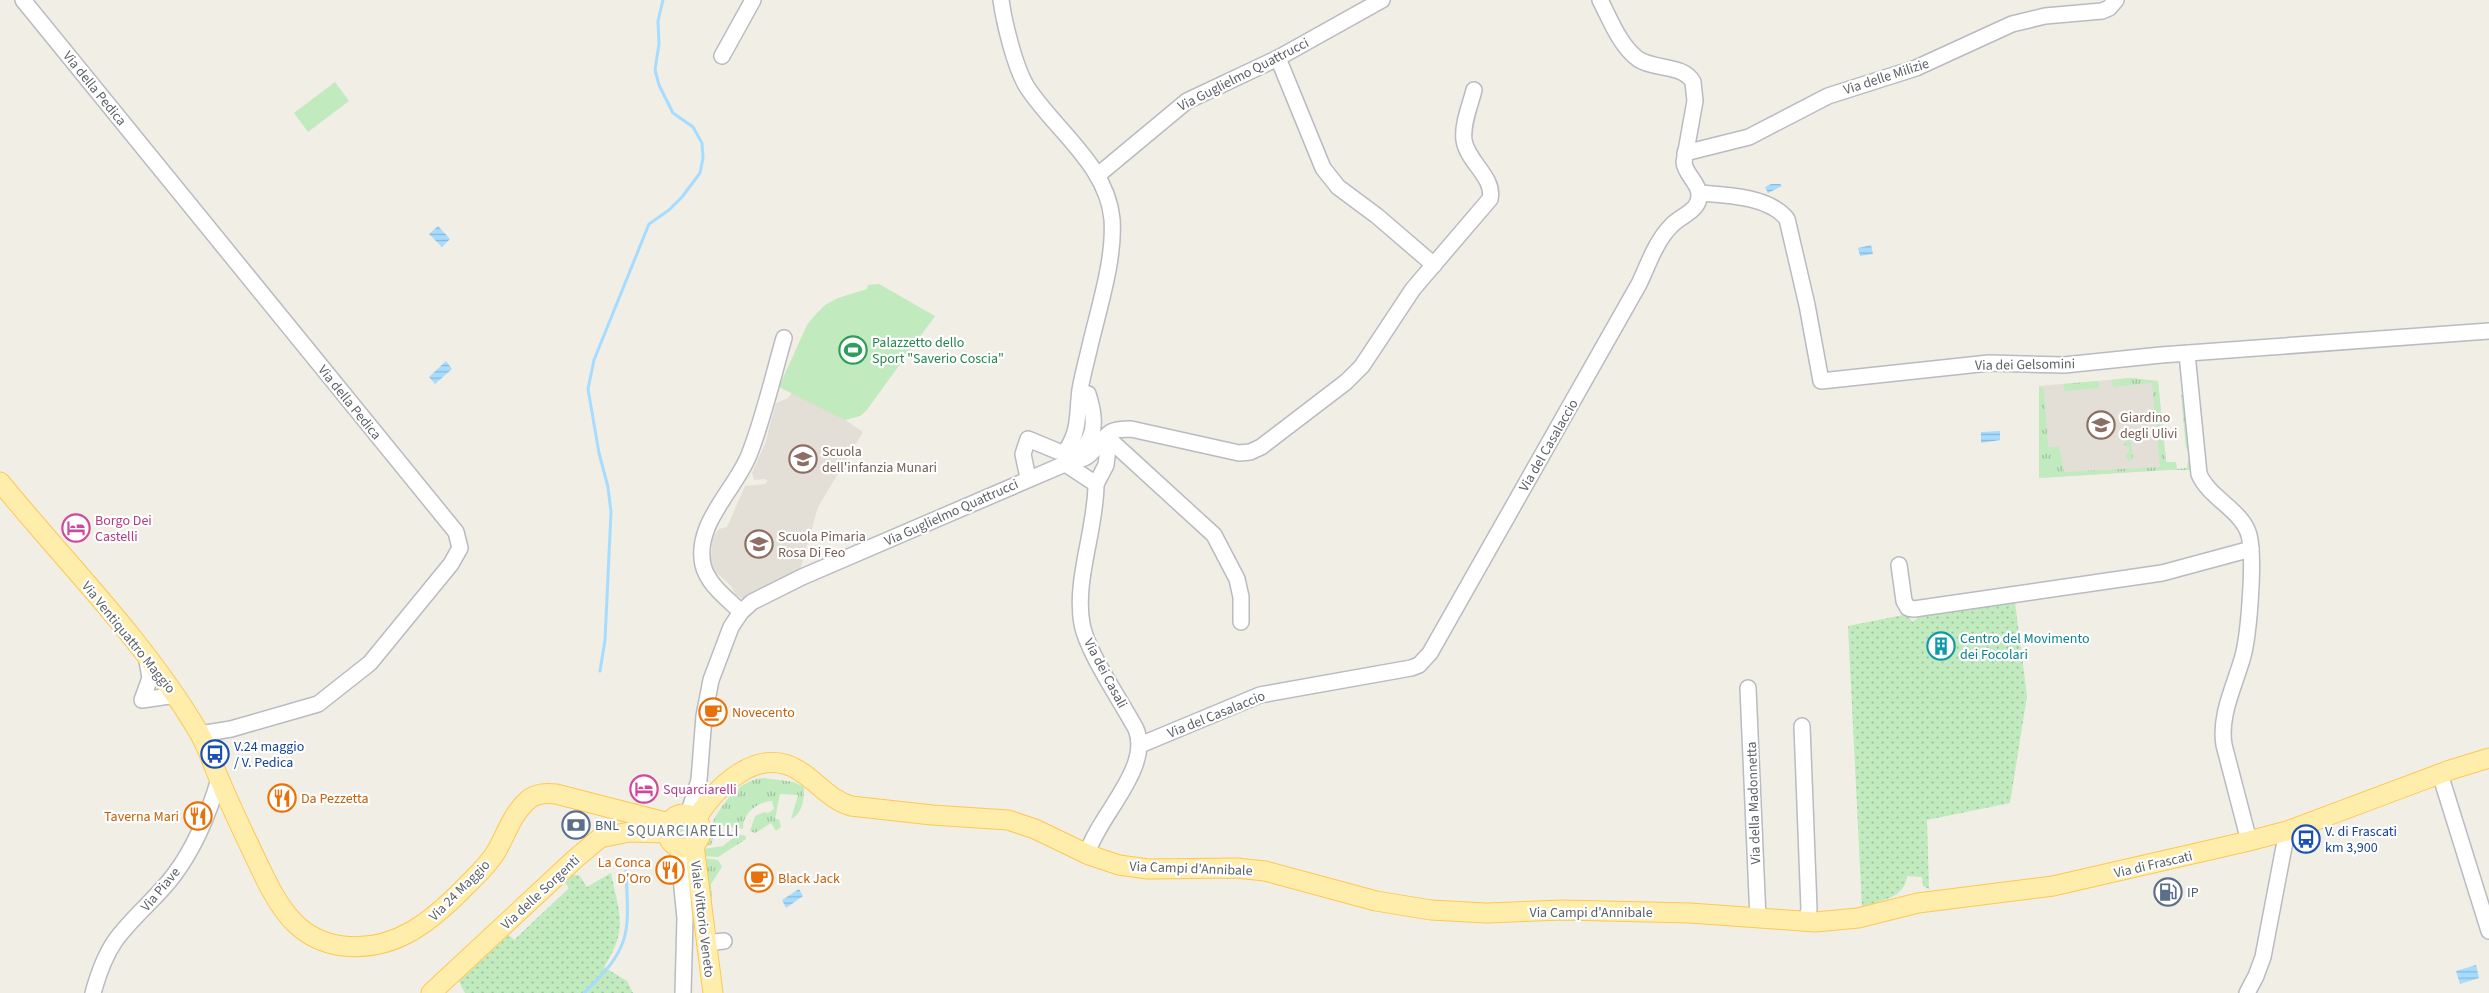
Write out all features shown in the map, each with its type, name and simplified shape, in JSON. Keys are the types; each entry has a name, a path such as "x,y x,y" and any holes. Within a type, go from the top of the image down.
{"main road":[{"name":"Via Ventiquattro Maggio","path":"0,482 145,653 176,695 200,734 277,903 292,922 308,935"},
{"name":"Via di Frascati","path":"1758,918 1806,922 1852,919 1910,904 2053,886 2287,831 2440,774 2489,758"},
{"name":"Via Campi d'Annibale","path":"692,817 712,795 732,778 758,765 780,762 798,769 828,795 851,806 1012,820 1110,863 1140,868 1236,868 1266,871 1376,901 1439,911 1690,913 1758,918"},
{"name":"Via 24 Maggio","path":"308,935 332,944 361,946 389,942 416,930 456,897 488,864 519,810 526,802 538,794 556,794 677,837"},
{"path":"677,837 677,816 692,817"},
{"name":"Viale Vittorio Veneto","path":"692,817 701,832 677,837 705,942 713,993"},
{"name":"Via delle Sorgenti","path":"431,993 600,838 628,832 677,837"}],"street":[{"name":"Via della Pedica","path":"23,0 456,532 460,548 451,564 370,663 318,704 231,729 200,734"},
{"path":"722,56 753,0"},
{"path":"1001,0 1007,27 1026,85 1098,175 1109,201 1112,236 1087,359 1084,393 1093,410 1094,426 1090,437 1067,457 1079,474 1096,484 1106,465 1112,435"},
{"name":"Via Guglielmo Quattrucci","path":"1098,175 1183,103 1278,58 1382,0"},
{"path":"1600,0 1623,43 1634,56 1648,64 1684,73 1692,80 1695,101 1684,168 1699,193"},
{"name":"Via delle Milizie","path":"1685,153 1754,135 1828,96 1916,68 2012,24 2044,16 2102,11 2109,8 2116,0"},
{"path":"1278,58 1324,168 1332,181 1377,216 1434,265"},
{"path":"1079,474 1094,463 1112,435 1130,429 1239,453 1256,450 1346,382 1362,366 1408,296 1490,197 1490,185 1472,160 1464,140 1465,122 1474,90"},
{"name":"Via dei Gelsomini","path":"1699,193 1747,198 1776,210 1787,219 1807,305 1821,381 1989,363 2064,365 2489,331"},
{"name":"Via del Casalaccio","path":"1140,745 1260,695 1406,670 1422,662 1435,644 1605,344 1666,232 1696,207 1699,193"},
{"path":"741,612 708,579 703,566 702,552 711,521 749,456 784,338"},
{"path":"2187,354 2199,474 2249,533 2251,548 2247,639 2226,711 2223,731 2224,745 2249,841"},
{"name":"Via Guglielmo Quattrucci","path":"1028,478 1023,454 1028,439 1080,461 1091,455 1109,433 1112,435"},
{"path":"1112,435 1214,535 1237,579 1241,597 1241,622"},
{"name":"Via Guglielmo Quattrucci","path":"692,817 699,780 703,724 711,680 724,642 741,612 752,602 771,591 1028,478 1067,457"},
{"name":"Via dei Casali","path":"1096,484 1094,515 1082,592 1082,622 1090,644 1136,729 1140,745"},
{"path":"1899,565 1904,602 1908,608 1914,609 2162,573 2251,548"},
{"path":"145,653 150,678 137,703 176,695"},
{"name":"Via della Madonnetta","path":"1748,688 1758,918"},
{"path":"1802,726 1809,909 1806,922"},
{"path":"1087,854 1096,831 1132,772 1140,745"},
{"path":"2440,774 2489,931"},
{"name":"Via Piave","path":"93,993 102,966 116,939 169,881 186,857 209,810 219,779"},
{"path":"2247,993 2256,976 2263,956 2287,831"},
{"path":"677,837 685,918 683,993"},
{"path":"705,942 724,941"}],"shaded area":[{"name":"Giardino degli Ulivi","path":"2130,378 2158,381 2167,470 2039,478 2039,386"},
{"path":"792,393 835,413 863,432 818,507 799,574 746,600 736,595 731,586 715,571 711,560 712,538 719,529 727,527 745,486 765,484 768,481 765,479 754,480 752,473 765,444 776,403 788,398"}],"green space":[{"path":"335,82 349,101 308,132 294,113"},
{"name":"Palazzetto dello Sport \"Saverio Coscia\"","path":"879,284 935,316 866,411 860,416 845,420 779,387 807,325 814,316 825,305 838,298 867,289 868,285"},
{"path":"2130,378 2158,381 2166,462 2176,462 2177,469 2187,468 2188,460 2191,461 2193,467 2191,470 2039,478 2039,386 2044,389 2048,447 2059,447 2064,472 2160,467 2152,383 2113,387 2112,380"},
{"path":"2099,381 2099,388 2064,391 2064,384"},
{"path":"2186,394 2190,449 2188,450 2186,448 2181,395"},
{"path":"2131,435 2131,441 2129,442 2132,443 2130,446 2132,447 2133,458 2129,461 2125,456 2129,452 2129,447 2124,445 2126,442 2124,436"},
{"path":"2015,602 2027,696 2010,803 1927,820 1929,889 1923,886 1922,877 1907,876 1902,889 1897,894 1862,907 1848,626 1908,614 1912,622 1924,614"},
{"path":"764,778 794,782 804,787 802,805 795,816 791,819 798,795 780,794 775,819 779,819 781,827 776,831 771,823 755,833 750,831 755,816 764,812 768,813 774,809 772,801 756,806 745,818 743,829 712,824 732,794 755,779"},
{"path":"684,822 691,825 694,832 691,839 684,842 677,839 674,832 677,825"},
{"path":"710,829 716,830 711,845 704,845"},
{"path":"738,834 746,836 746,839 718,857 702,856 703,849 723,846"},
{"path":"702,858 718,860 722,867 711,884 713,927"},
{"path":"611,873 620,921 617,942 604,967 627,981 633,993 465,993 459,981 509,935 514,940 569,888 565,883 573,875 579,875 587,887"}],"water":[{"path":"1771,184 1780,184 1782,186 1768,193 1765,187"},
{"path":"438,226 450,239 442,247 429,234"},
{"path":"1871,245 1873,254 1860,256 1858,248"},
{"path":"446,361 452,369 435,384 429,377"},
{"path":"2000,431 2000,440 1981,443 1981,432"},
{"path":"799,889 803,896 786,908 782,900"},
{"path":"2476,965 2479,978 2460,984 2456,971"}],"waterway":[{"path":"600,671 605,640 611,512 608,487 599,453 588,389 594,360 649,224 669,210 682,197 700,173 703,158 702,143 693,127 673,113 659,85 655,70 659,44 658,21 663,0"},
{"path":"584,993 611,963 619,951 624,938 627,925 626,871"}],"place":[{"name":"Palazzetto dello Sport \"Saverio Coscia\"","path":"853,350"},
{"name":"Giardino degli Ulivi","path":"2101,425"},
{"name":"Scuola dell'infanzia Munari","path":"803,459"},
{"name":"Borgo Dei Castelli","path":"76,528"},
{"name":"Scuola Pimaria Rosa Di Feo","path":"759,544"},
{"name":"Centro del Movimento dei Focolari","path":"1941,646"},
{"name":"Novecento","path":"713,712"},
{"name":"V.24 maggio / V. Pedica","path":"215,754"},
{"name":"Squarciarelli","path":"644,789"},
{"name":"Da Pezzetta","path":"282,798"},
{"name":"Taverna Mari","path":"198,816"},
{"name":"BNL","path":"576,825"},
{"name":"V. di Frascati km 3,900","path":"2306,839"},
{"name":"La Conca D'Oro","path":"670,870"},
{"name":"Black Jack","path":"759,878"},
{"name":"IP","path":"2168,892"}],"district":[{"name":"SQUARCIARELLI","path":"683,831"}]}
